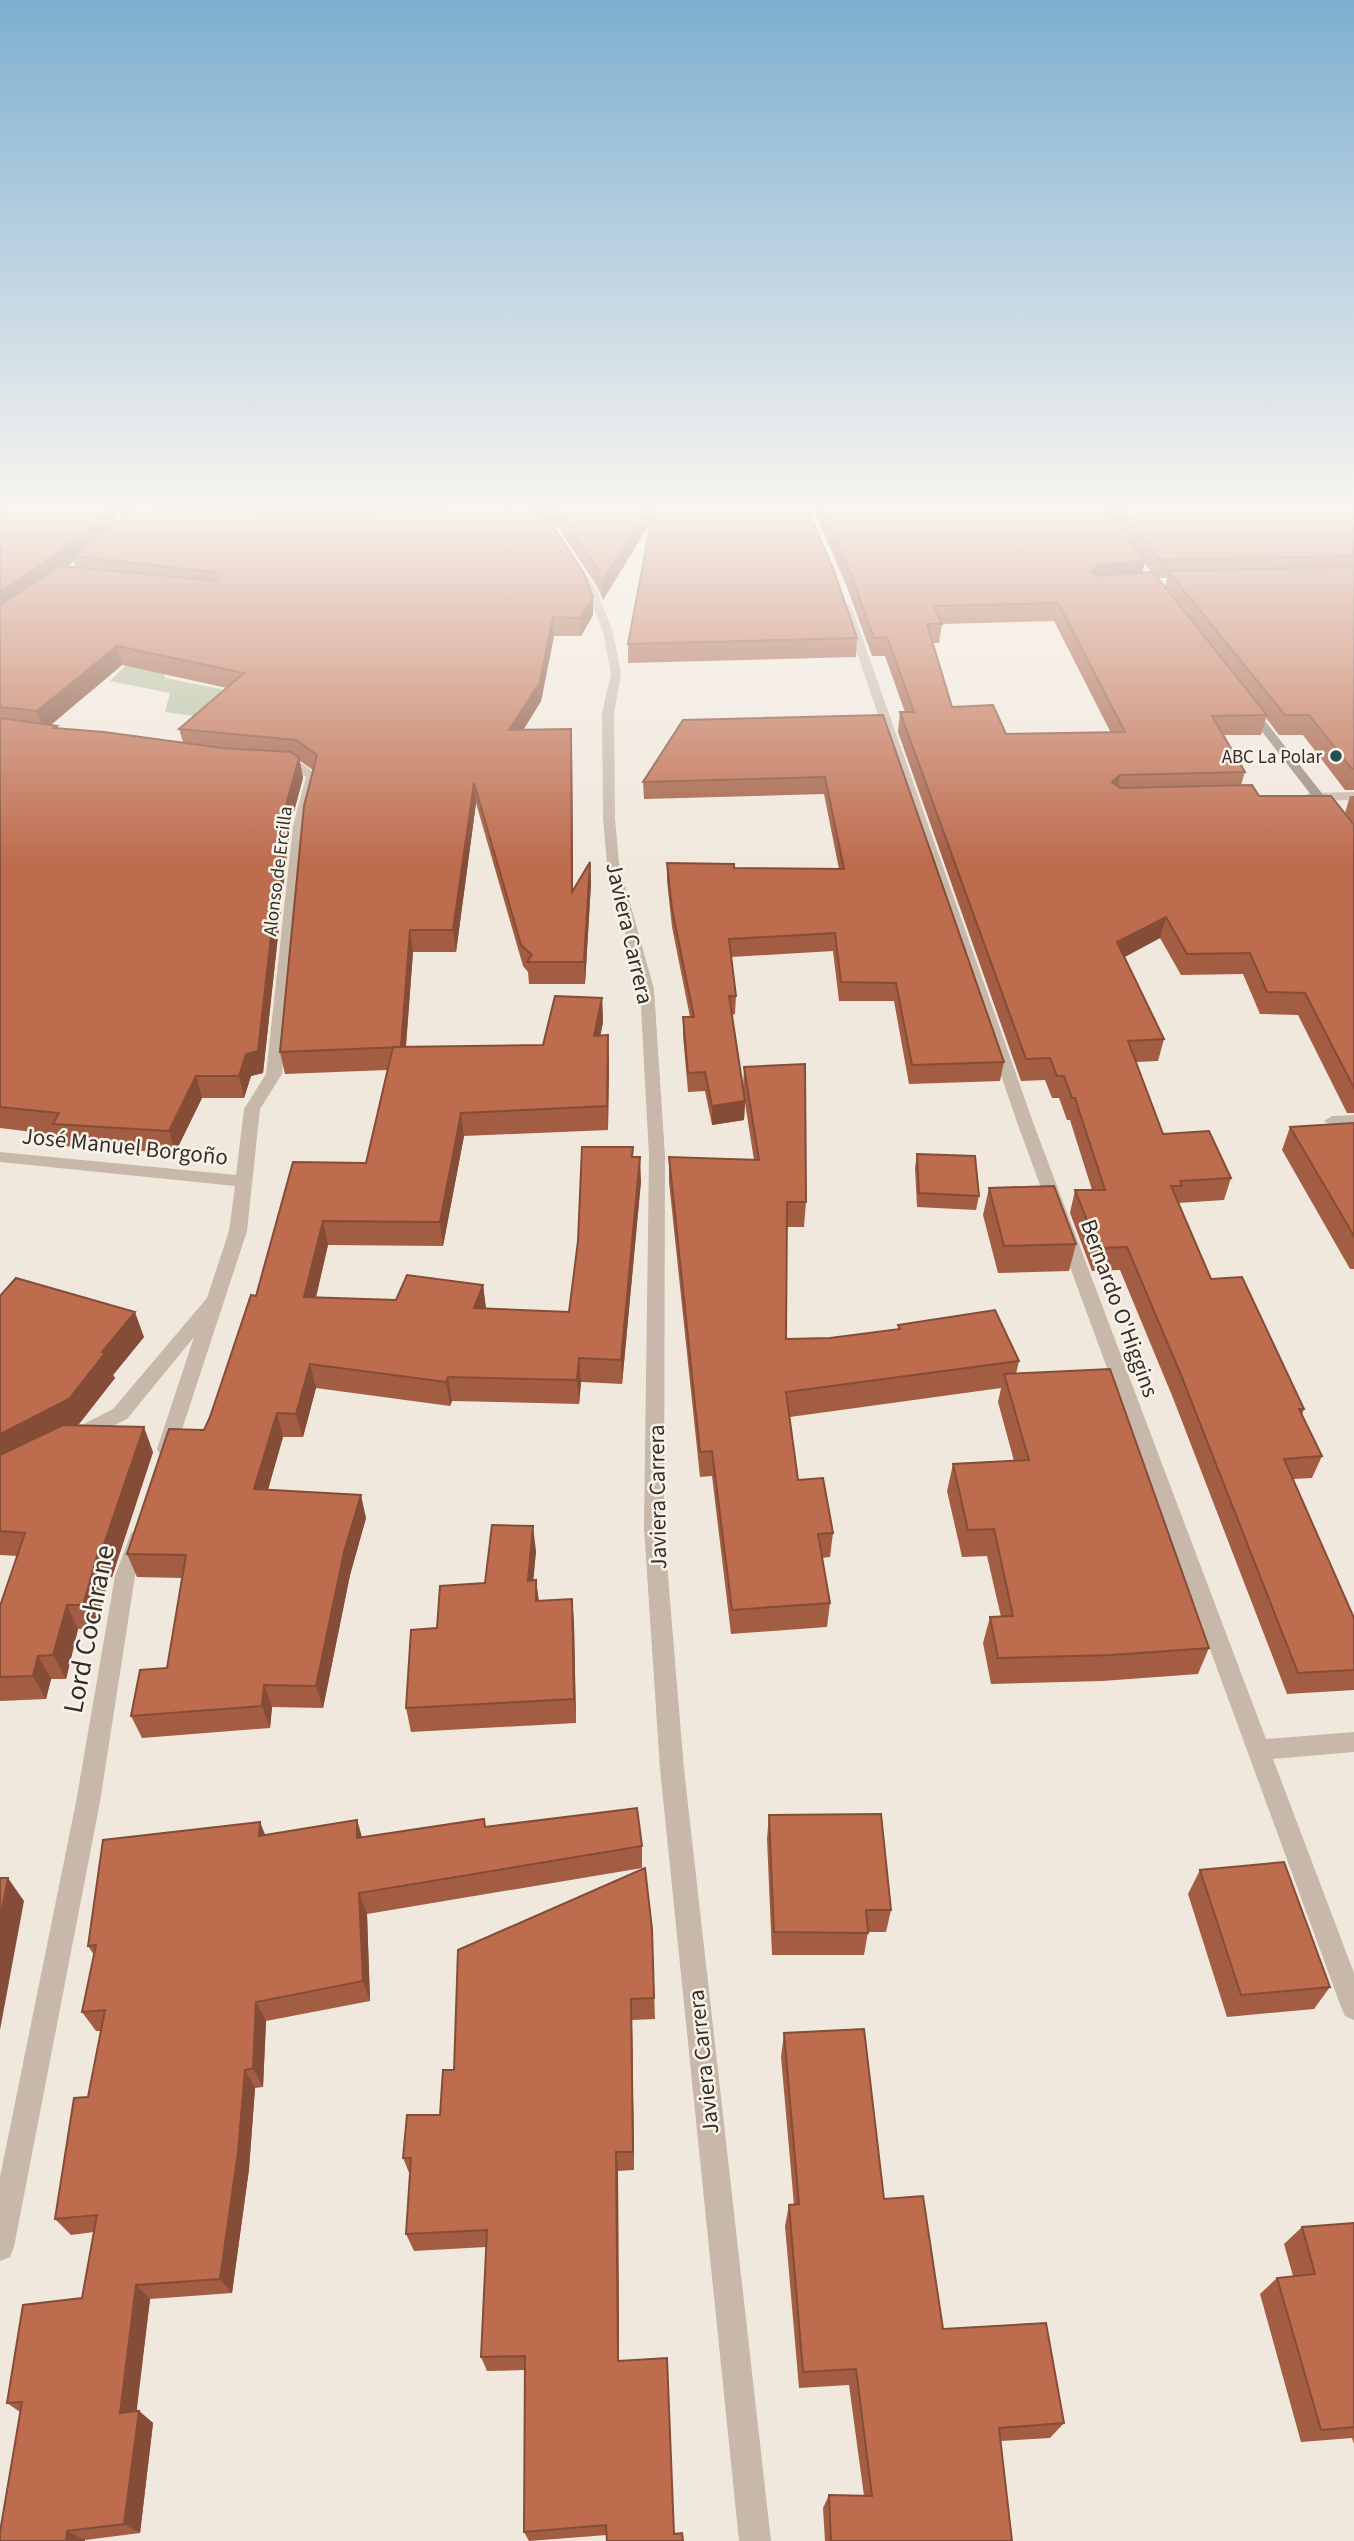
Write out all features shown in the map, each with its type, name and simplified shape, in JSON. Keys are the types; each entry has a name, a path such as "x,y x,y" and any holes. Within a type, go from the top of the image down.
{"main road":[{"path":"1244,701 1354,842"}],"street":[{"name":"Javiera Carrera","path":"605,625 616,674 608,713 609,818 613,864 647,989 657,1156 654,1528 672,1769 755,2541"},
{"name":"Bernardo O'Higgins","path":"853,625 1026,1125 1354,2007"},
{"name":"Alonso de Ercilla","path":"245,1181 252,1109 274,1074 299,826 312,776 299,767 263,764"},
{"path":"1292,798 1354,796"},
{"path":"1332,1121 1354,1119"},
{"name":"José Manuel Borgoño","path":"0,1157 245,1181"},
{"path":"159,1474 239,1231 245,1181"},
{"path":"60,1445 120,1414 219,1294"},
{"name":"Lord Cochrane","path":"0,2247 88,1802 125,1576 142,1525"},
{"path":"1257,1750 1354,1742"}],"green space":[{"path":"136,655 162,665 165,678 231,691 236,722 165,712 170,693 110,681"}],"building":[{"path":"0,625 551,625 540,682 509,730 571,729 572,892 590,862 584,962 527,962 532,955 521,945 474,783 453,930 410,930 401,1047 280,1052 304,806 317,755 296,740 179,729 244,673 117,646 37,711 0,707"},
{"path":"632,625 852,625 857,638 628,644"},
{"path":"869,625 927,625 952,707 993,705 1006,734 1125,732 1069,625 1195,625 1267,715 1212,716 1245,772 1120,775 1112,782 1120,788 1252,785 1259,796 1331,796 1354,825 1354,1088 1305,993 1267,992 1250,953 1187,954 1166,917 1117,942 1164,1039 1128,1041 1163,1134 1209,1131 1231,1178 1180,1181 1182,1186 1171,1186 1211,1279 1242,1277 1304,1409 1299,1409 1322,1456 1284,1459 1354,1618 1354,1670 1298,1673 1181,1375 1127,1247 1098,1248 1075,1190 1105,1190 1075,1098 1072,1098 1064,1076 1057,1076 1050,1058 1026,1059 900,712 914,712 887,637 874,638"},
{"path":"1212,625 1354,625 1354,769 1309,715 1285,715"},
{"path":"883,715 1004,1062 912,1065 896,983 841,982 835,933 729,939 736,996 729,996 745,1101 712,1106 705,1072 688,1073 683,1017 694,1017 672,909 667,863 734,864 734,868 844,869 825,777 643,782 683,720"},
{"path":"0,718 57,726 54,728 222,748 291,752 299,758 286,805 258,1051 246,1054 239,1076 196,1076 169,1131 53,1124 59,1113 0,1107"},
{"path":"555,996 602,998 594,1036 608,1035 607,1106 461,1113 440,1222 323,1221 304,1297 396,1300 407,1275 483,1285 474,1308 569,1312 578,1241 582,1147 633,1147 632,1157 640,1157 621,1360 579,1358 577,1380 448,1377 446,1382 310,1364 296,1414 277,1413 254,1489 361,1495 344,1552 316,1686 264,1685 262,1706 131,1716 140,1670 167,1668 186,1555 127,1554 169,1429 204,1430 210,1417 251,1295 256,1296 293,1162 366,1163 393,1047 543,1045"},
{"path":"805,1064 806,1202 787,1202 786,1339 830,1338 900,1329 898,1325 995,1310 1019,1361 786,1392 798,1480 823,1478 833,1533 818,1534 830,1603 732,1610 712,1451 700,1452 669,1157 759,1160 744,1067"},
{"path":"1354,1123 1354,1236 1290,1127"},
{"path":"917,1154 975,1156 979,1196 919,1193"},
{"path":"1054,1186 1076,1244 1004,1246 989,1188"},
{"path":"16,1278 135,1312 102,1352 105,1353 69,1399 0,1434 0,1296"},
{"path":"1110,1369 1209,1648 1111,1655 998,1658 990,1617 1013,1616 994,1529 968,1530 953,1464 1029,1460 1004,1374"},
{"path":"63,1425 144,1427 101,1553 98,1553 83,1605 67,1605 53,1655 38,1656 33,1676 0,1677 0,1606 25,1533 0,1531 0,1455"},
{"path":"492,1525 533,1526 528,1581 536,1580 536,1601 572,1599 574,1699 406,1708 411,1630 437,1628 440,1586 485,1583"},
{"path":"637,1808 642,1846 359,1893 363,1981 256,2002 253,2068 245,2070 238,2152 220,2279 136,2285 120,2413 139,2411 124,2524 67,2531 66,2541 0,2541 22,2402 7,2403 23,2305 82,2298 97,2215 55,2219 74,2098 88,2097 105,2010 82,2012 96,1945 88,1946 103,1840 260,1822 259,1836 357,1820 357,1838 484,1819 485,1827"},
{"path":"881,1814 891,1910 866,1910 868,1933 774,1932 769,1815"},
{"path":"1284,1862 1330,1987 1241,1995 1200,1870"},
{"path":"645,1868 652,1929 654,1998 631,1999 633,2152 616,2152 618,2361 667,2358 674,2534 682,2533 683,2541 607,2541 606,2525 524,2532 525,2356 481,2357 487,2230 406,2234 411,2158 403,2158 407,2115 440,2115 443,2070 454,2070 458,1950"},
{"path":"0,1878 8,1878 0,1919"},
{"path":"864,2029 884,2199 923,2196 943,2329 1046,2323 1064,2423 999,2428 1012,2541 831,2541 829,2495 872,2496 856,2369 803,2372 789,2205 799,2204 784,2033"},
{"path":"1354,2223 1354,2427 1321,2430 1277,2278 1315,2274 1302,2227"}],"place":[{"name":"ABC La Polar","path":"1336,756"}]}
